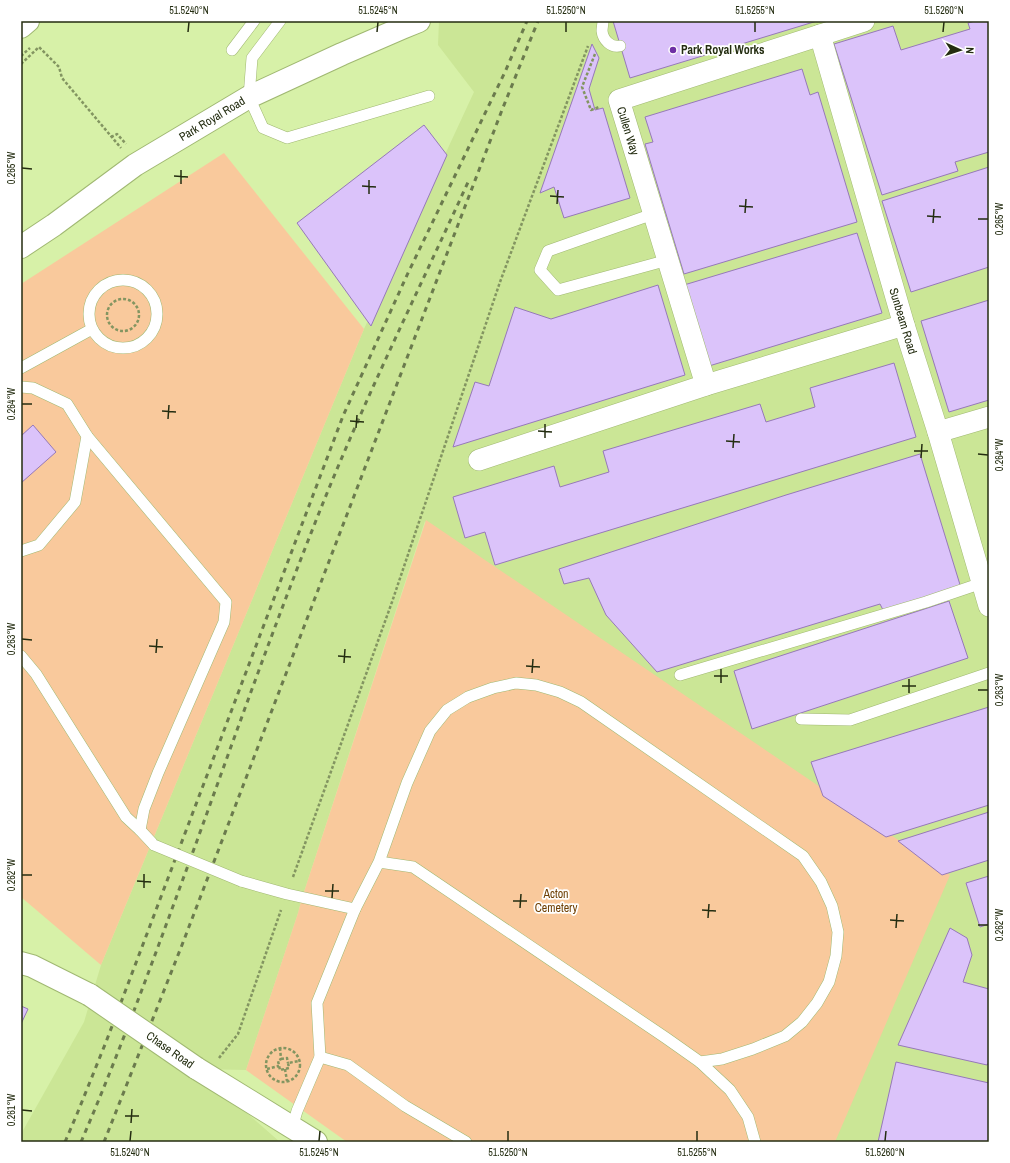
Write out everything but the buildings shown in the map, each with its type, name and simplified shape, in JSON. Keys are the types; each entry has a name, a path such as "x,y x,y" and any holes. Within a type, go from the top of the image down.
{"main road":[{"path":"21,27 28,21"},
{"name":"Park Royal Road","path":"21,247 54,225 131,156 249,97 342,54 419,21"},
{"name":"Chase Road","path":"21,963 32,966 90,995 201,1072 316,1142"}],"street":[{"name":"Cullen Way","path":"706,385 619,100 864,21"},
{"name":"Sunbeam Road","path":"820,35 904,325 938,432 989,606"},
{"path":"479,460 706,385 904,325"},
{"path":"938,432 989,417"}],"lane":[{"path":"232,50 254,21"},
{"path":"280,21 252,58 249,97 263,128 287,138 429,96"},
{"path":"603,21 602,32 607,42 616,47 620,46"},
{"path":"653,214 548,251 540,270 558,290 668,260"},
{"path":"122,280 133,282 143,287 151,294 156,305 157,316 154,328 148,337 139,345 128,348 117,348 106,344 97,337 92,329 88,316 90,306 94,295 102,287 111,282 122,280"},
{"path":"21,368 92,329"},
{"path":"21,386 33,388 67,404 86,436 226,602 224,622 158,773 144,810 140,830"},
{"path":"21,551 39,545 75,502 86,436"},
{"path":"680,675 919,604 982,583"},
{"path":"21,656 36,674 126,817 154,845 241,881 287,894 355,910"},
{"path":"801,719 850,720 989,673"},
{"path":"292,1128 296,1111 320,1057 317,1003 355,910 379,862 407,783 430,731 447,710 468,697 493,688 516,683 536,685 560,692 581,702 803,856 821,882 832,906 838,932 836,956 829,982 817,1003 802,1022 785,1036 753,1049 722,1059 700,1062"},
{"path":"379,862 414,867 700,1062 730,1090 748,1117 755,1142"},
{"path":"320,1057 348,1065 405,1106 466,1142"}],"path":[{"path":"21,64 39,47 59,67 62,78"},
{"path":"21,56 30,48"},
{"path":"591,110 582,87 595,54"},
{"path":"201,1072 215,1062 238,1034 392,602 500,282 582,62"},
{"path":"58,75 111,137 131,156"},
{"path":"111,137 118,134 131,156"},
{"path":"122,299 132,302 138,311 137,321 130,329 125,330 115,329 111,325 107,316 107,311 113,302 122,299"},
{"path":"280,1048 282,1059"},
{"path":"280,1048 292,1051 300,1061 298,1071 295,1076 287,1081 278,1081 274,1079 267,1069 267,1058 270,1053 280,1048"},
{"path":"287,1058 289,1068 280,1070 278,1061 282,1059 287,1058"},
{"path":"288,1063 300,1061"},
{"path":"267,1069 279,1066"},
{"path":"285,1069 287,1081"}],"shaded area":[{"path":"439,21 989,21 989,1142 834,1142 425,521 246,1070 197,1069 280,1142 21,1142 21,1134 84,1022 101,965 364,329 474,92 438,45"}],"green space":[{"path":"224,153 364,329 101,965 21,897 21,284"},
{"name":"Acton Cemetery","path":"426,520 950,875 835,1142 347,1142 246,1070"}],"railway":[{"path":"65,1142 106,1042 343,416 408,273 505,72 527,21"},
{"path":"104,1142 182,945 502,110 538,21"},
{"path":"81,1142 137,1002 315,523 370,393 469,180"}],"place":[{"name":"Park Royal Works","path":"673,50"}]}
